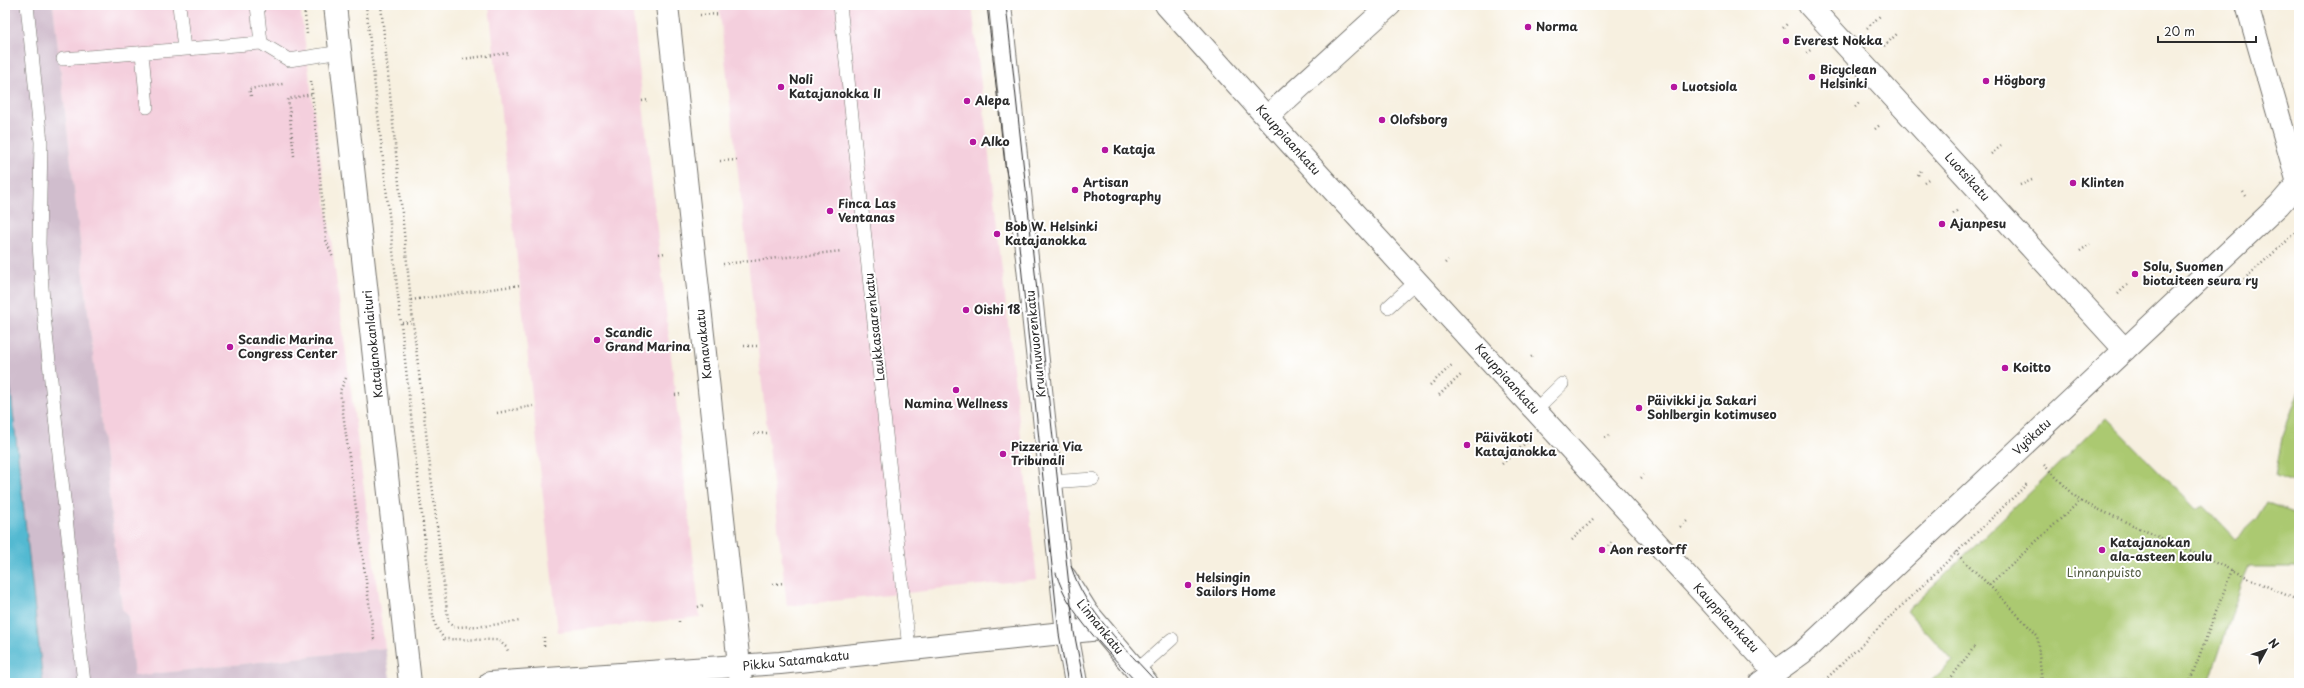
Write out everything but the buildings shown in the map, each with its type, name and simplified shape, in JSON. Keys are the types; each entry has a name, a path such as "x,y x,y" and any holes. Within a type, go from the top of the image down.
{"street":[{"name":"Katajanokanlaituri","path":"335,5 410,683"},
{"name":"Kanavakatu","path":"667,5 741,675"},
{"name":"Kruunuvuorenkatu","path":"1000,5 1067,633 1076,683"},
{"name":"Kauppiaankatu","path":"1166,5 1535,410 1768,678"},
{"path":"1267,117 1390,5"},
{"name":"Luotsikatu","path":"1809,5 2125,350"},
{"name":"Vyökatu","path":"1768,678 1802,653 2279,205 2298,182 2247,5"},
{"name":"Linnankatu","path":"1060,567 1077,599 1100,629 1141,677"},
{"name":"Pikku Satamakatu","path":"505,682 741,675 909,649 1100,629"}],"lane":[{"path":"27,5 41,142 39,244 42,286 84,683"},
{"path":"180,5 184,49"},
{"path":"257,5 261,43"},
{"name":"Laukkasaarenkatu","path":"840,5 909,649"},
{"path":"64,59 261,43 289,60 341,52"},
{"path":"142,53 147,108"},
{"path":"1388,306 1417,281"},
{"path":"1535,410 1562,384"},
{"path":"1051,482 1093,479"},
{"path":"1141,677 1172,638"}],"path":[{"path":"304,5 326,240 334,261"},
{"path":"366,5 433,615 436,627 444,639 498,640 506,647 505,682"},
{"path":"381,5 411,300 448,620 452,627 485,626 520,621"},
{"path":"700,15 720,14"},
{"path":"1784,28 1789,23"},
{"path":"1796,41 1800,36"},
{"path":"1806,53 1812,48"},
{"path":"463,59 509,53"},
{"path":"303,82 311,81"},
{"path":"1836,87 1842,81"},
{"path":"251,96 249,89 288,84"},
{"path":"294,156 288,99 312,94"},
{"path":"642,101 648,100"},
{"path":"1855,107 1860,102"},
{"path":"1875,129 1881,124"},
{"path":"1991,154 2001,146"},
{"path":"720,161 737,160"},
{"path":"1918,175 1922,169"},
{"path":"1924,182 1930,177"},
{"path":"2020,185 2032,180"},
{"path":"2243,192 2246,196"},
{"path":"1953,214 1959,208"},
{"path":"2238,285 2299,230"},
{"path":"2080,251 2090,244"},
{"path":"696,267 866,248"},
{"path":"659,254 665,253"},
{"path":"1445,263 1448,260"},
{"path":"411,300 520,285"},
{"path":"2118,294 2127,285"},
{"path":"744,346 758,346"},
{"path":"1531,357 1534,354"},
{"path":"1430,385 1452,365"},
{"path":"349,373 340,391 374,639 404,638"},
{"path":"1439,395 1461,375"},
{"path":"675,396 681,394"},
{"path":"497,413 533,406"},
{"path":"754,434 767,433"},
{"path":"1605,438 1609,436"},
{"path":"2040,472 2051,461"},
{"path":"2051,472 2080,501 2297,600"},
{"path":"1641,478 1644,475"},
{"path":"1822,683 1955,552 2029,482"},
{"path":"1988,585 2080,501"},
{"path":"1572,540 1593,520"},
{"path":"1608,546 1612,541"},
{"path":"1955,552 2037,635 2042,683"},
{"path":"2189,683 2232,570"},
{"path":"773,584 784,583"},
{"path":"698,607 704,605"},
{"path":"544,637 544,647"},
{"path":"1947,683 1975,646"}],"shaded area":[{"path":"5,5 53,5 122,609 128,616 134,676 385,648 391,683 43,683 5,339"},
{"name":"Scandic Marina Congress Center","path":"53,5 300,5 385,648 134,676 128,616 122,609"},
{"name":"Scandic Grand Marina","path":"489,5 632,5 700,617 558,632"},
{"path":"719,5 972,5 1037,579 787,606"}],"green space":[{"path":"2299,390 2299,484 2275,476 2282,438"},
{"name":"Linnanpuisto","path":"2106,418 2195,509 2203,505 2235,539 2256,519 2266,503 2293,513 2299,497 2299,567 2249,567 2241,586 2209,683 1929,683 1953,661 1907,611"}],"water":[{"path":"5,339 43,683 5,683"}],"tram line":[{"path":"987,5 1005,165 1016,216 1059,634 1068,683"},
{"path":"1006,5 1074,632 1084,683"},
{"path":"1071,566 1077,583 1096,614 1120,643 1157,683"},
{"path":"1056,573 1062,589 1079,618 1137,683"}],"place":[{"name":"Norma","path":"1528,27"},
{"name":"Everest Nokka","path":"1786,41"},
{"name":"Bicyclean Helsinki","path":"1812,77"},
{"name":"Högborg","path":"1986,81"},
{"name":"Noli Katajanokka II","path":"781,87"},
{"name":"Luotsiola","path":"1674,87"},
{"name":"Alepa","path":"967,101"},
{"name":"Olofsborg","path":"1382,120"},
{"name":"Alko","path":"973,142"},
{"name":"Kataja","path":"1105,150"},
{"name":"Klinten","path":"2073,183"},
{"name":"Artisan Photography","path":"1075,190"},
{"name":"Finca Las Ventanas","path":"830,211"},
{"name":"Ajanpesu","path":"1942,224"},
{"name":"Bob W. Helsinki Katajanokka","path":"997,234"},
{"name":"Solu, Suomen biotaiteen seura ry","path":"2135,274"},
{"name":"Oishi 18","path":"966,310"},
{"name":"Scandic Grand Marina","path":"597,340"},
{"name":"Scandic Marina Congress Center","path":"230,347"},
{"name":"Koitto","path":"2005,368"},
{"name":"Namina Wellness","path":"956,390"},
{"name":"Päivikki ja Sakari Sohlbergin kotimuseo","path":"1639,408"},
{"name":"Päiväkoti Katajanokka","path":"1467,445"},
{"name":"Pizzeria Via Tribunali","path":"1003,454"},
{"name":"Aon restorff","path":"1602,550"},
{"name":"Katajanokan ala-asteen koulu","path":"2102,550"},
{"name":"Helsingin Sailors Home","path":"1188,585"}]}
